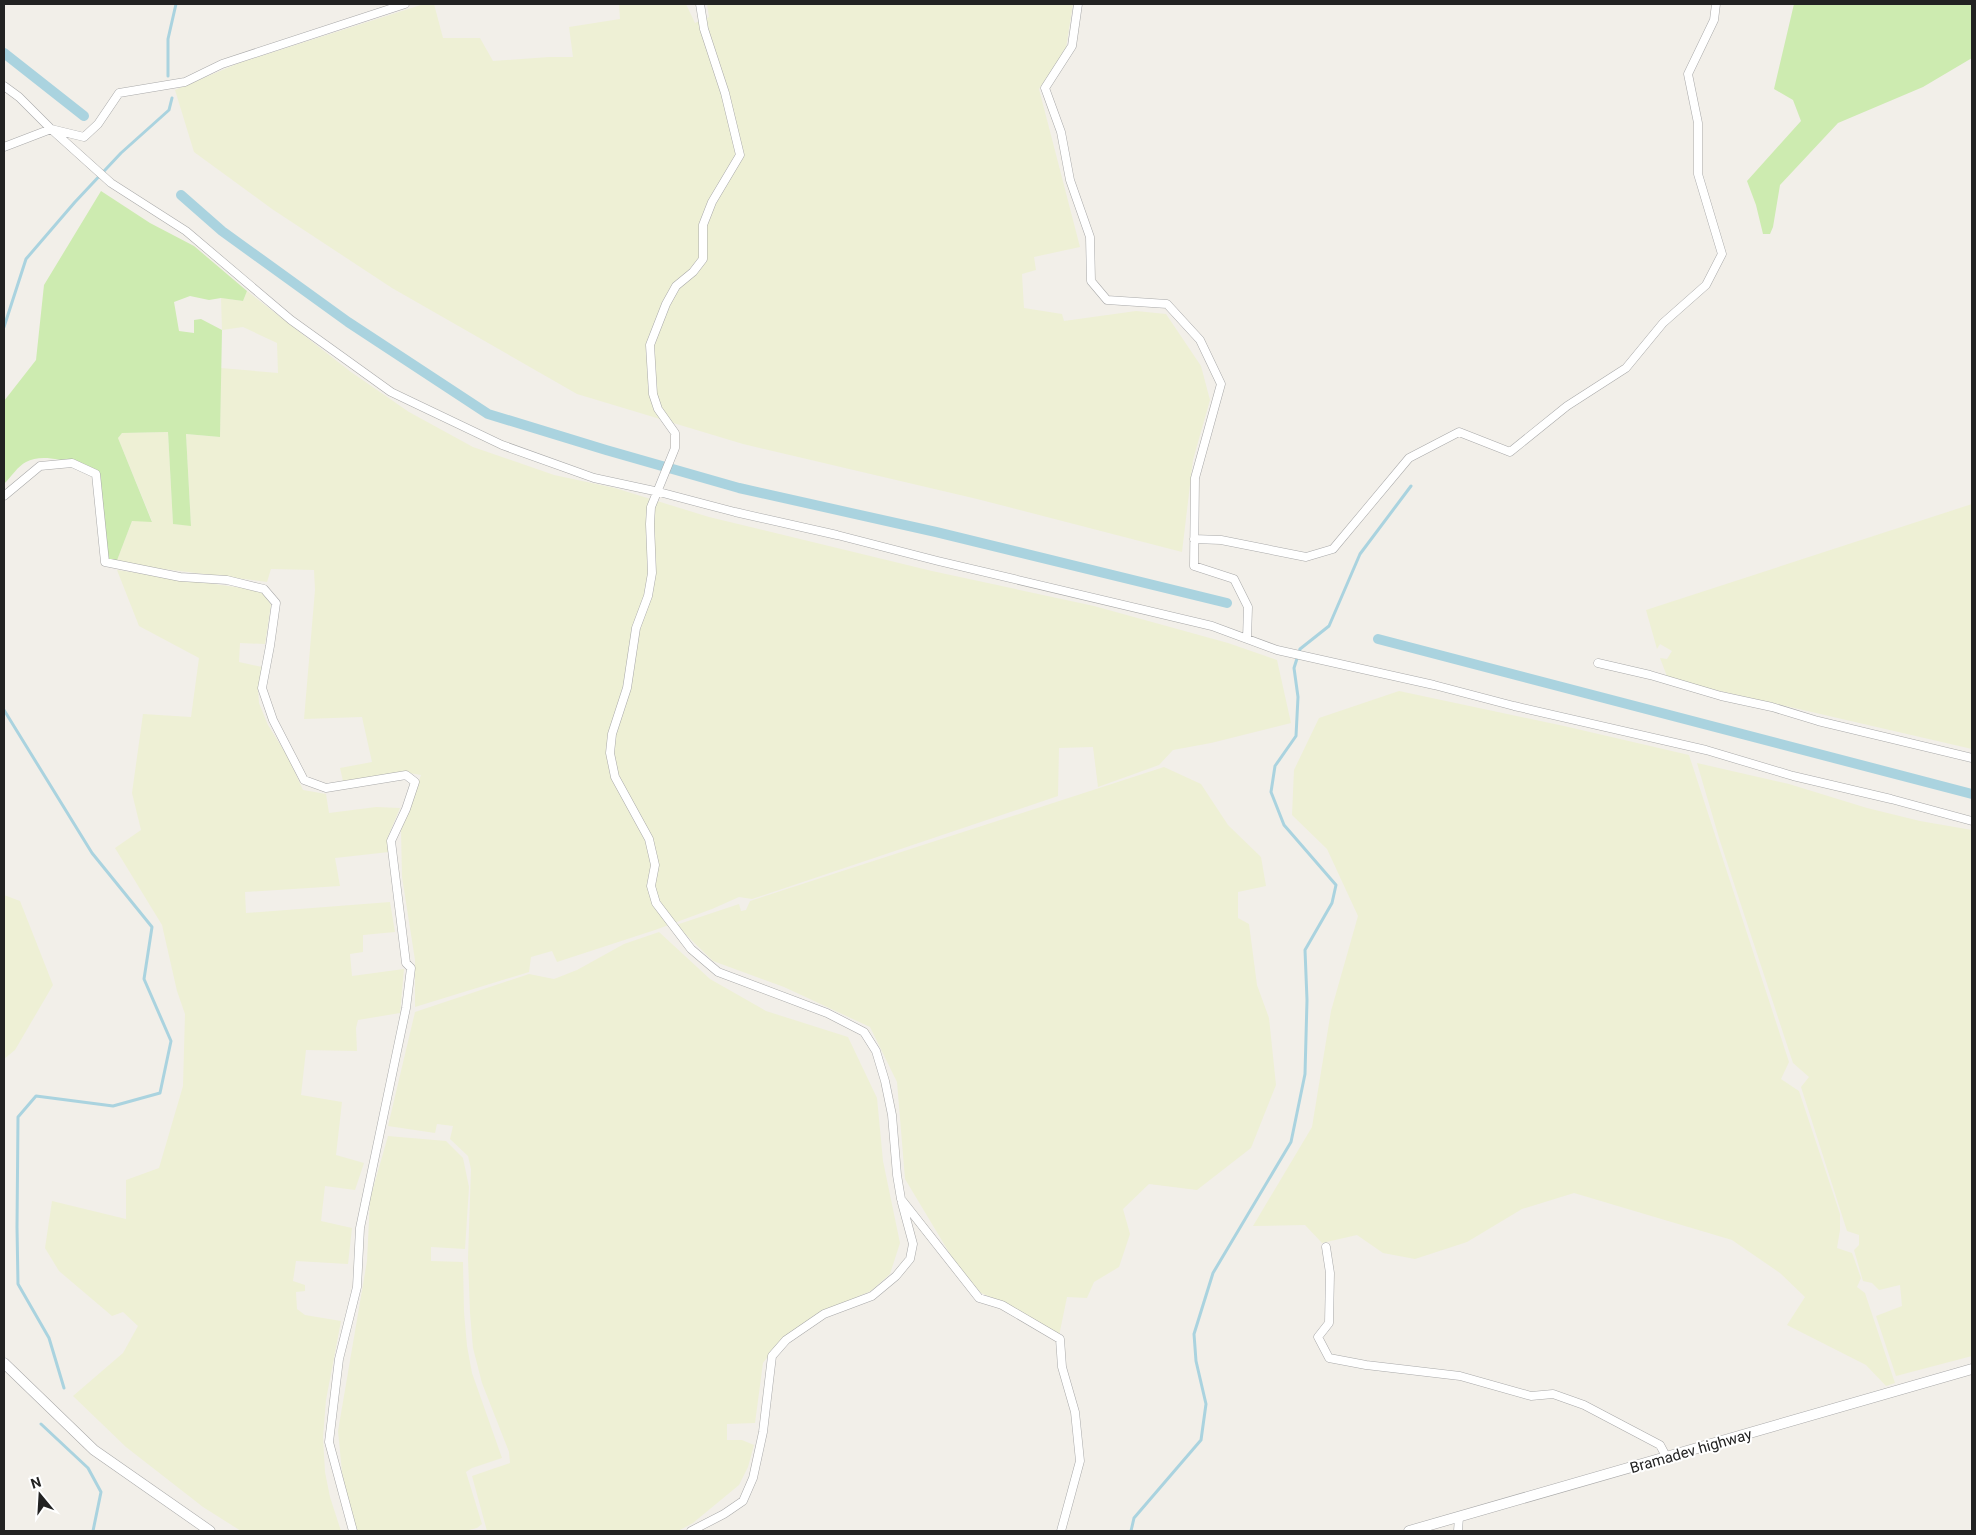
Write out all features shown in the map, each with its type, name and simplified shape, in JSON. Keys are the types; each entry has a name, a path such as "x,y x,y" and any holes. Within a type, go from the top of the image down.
{"street":[{"path":"4,147 51,129 84,136 98,124 119,93 185,82 222,64 405,4"},
{"path":"691,1531 724,1514 743,1500 753,1478 764,1432 772,1356 786,1340 824,1314 872,1296 896,1276 910,1259 913,1244 901,1199 897,1175 892,1115 886,1081 876,1051 864,1032 827,1014 718,972 691,949 656,903 651,886 655,865 649,839 615,777 610,753 612,734 627,688 636,628 648,596 652,573 651,507 659,492 675,448 675,433 658,409 653,394 650,345 666,304 676,286 693,272 703,259 703,225 712,202 740,154 724,93 704,29 700,4"},
{"path":"1078,4 1072,46 1045,88 1061,132 1070,180 1090,237 1091,281 1107,300 1167,304 1200,340 1221,384 1195,478 1194,566 1234,579 1248,607 1246,639"},
{"path":"1194,539 1221,540 1306,557 1333,549 1409,458 1459,432 1510,452 1567,406 1626,368 1663,323 1706,285 1722,254 1698,174 1698,123 1688,74 1714,20 1716,4"},
{"path":"4,86 19,97 51,129 111,183 186,231 290,320 391,392 502,445 594,478 659,492 735,512 1212,626 1277,650 1434,685 1514,706 1706,750 1793,776 1891,799 1972,821"},
{"path":"4,496 40,466 72,463 96,474 105,562 180,577 227,580 264,589 276,604 262,688 273,720 304,780 326,788 406,775 415,782 406,809 391,841 406,963 411,968 406,1008 360,1228 357,1287 339,1359 329,1442 352,1531"},
{"path":"1598,663 1650,675 1721,696 1772,707 1818,721 1972,758"},
{"path":"901,1199 979,1298 1002,1305 1060,1339 1062,1367 1075,1412 1080,1462 1060,1531"},
{"path":"1326,1247 1330,1273 1329,1323 1318,1337 1329,1358 1366,1366 1460,1376 1532,1396 1553,1394 1584,1405 1660,1445 1667,1458"},
{"path":"4,1363 94,1450 210,1531"},
{"name":"Bramadev highway","path":"1409,1531 1972,1370"},
{"path":"1458,1531 1459,1517"}],"green space":[{"path":"424,4 434,4 443,38 480,38 493,61 573,57 569,27 620,19 619,4 686,4 695,23 709,17 707,4 1073,4 1066,48 1039,89 1080,247 1034,257 1036,270 1022,274 1024,308 1062,314 1064,321 1136,311 1166,314 1201,366 1210,400 1193,460 1182,552 977,499 743,444 577,394 392,288 272,209 194,152 175,90 239,63"},
{"path":"1794,4 1972,4 1972,58 1923,87 1838,123 1780,185 1773,227 1770,234 1763,234 1756,205 1747,181 1801,121 1793,100 1774,89"},
{"path":"101,191 150,223 194,246 247,291 243,301 221,298 209,300 190,296 174,302 179,331 194,333 194,320 201,319 222,330 220,437 186,434 191,526 173,524 168,432 122,433 118,438 152,522 132,521 116,563 107,559 99,473 63,460 34,459 20,466 4,484 4,401 36,360 44,285"},
{"path":"247,291 351,372 409,412 473,447 554,475 615,488 709,517 932,571 1094,606 1228,643 1277,660 1291,723 1211,743 1173,750 1159,765 1098,787 1093,747 1059,748 1058,796 752,899 739,897 655,930 557,962 552,951 531,957 529,972 415,1007 415,960 402,877 401,830 421,775 403,772 343,781 340,768 372,762 362,717 304,719 315,590 314,570 271,569 267,582 116,563 132,521 152,521 118,438 122,433 168,432 173,524 191,525 186,434 220,437 221,368 278,373 277,343 243,327 222,330 221,298 243,301"},
{"path":"1972,504 1972,749 1668,679 1660,658 1667,659 1672,651 1660,644 1657,649 1646,610"},
{"path":"117,570 263,591 271,605 265,644 240,643 239,662 262,667 258,689 259,703 268,725 288,757 303,790 326,794 329,813 376,807 400,808 387,839 389,852 335,858 340,886 245,892 246,913 390,902 395,932 363,935 363,952 350,954 352,976 404,969 400,1013 358,1020 356,1028 357,1051 306,1050 301,1095 342,1102 336,1155 364,1163 355,1190 325,1186 321,1221 352,1228 348,1264 296,1261 293,1281 305,1285 305,1291 296,1292 297,1309 305,1315 341,1321 326,1400 323,1437 325,1472 330,1497 341,1531 241,1531 203,1507 126,1447 73,1396 123,1353 138,1326 123,1312 112,1316 59,1271 45,1248 52,1201 126,1219 126,1180 159,1168 183,1086 185,1014 177,991 162,925 115,848 141,830 132,793 143,714 191,717 199,658 139,626"},
{"path":"1399,691 1689,755 1789,1062 1781,1079 1799,1091 1840,1214 1837,1248 1852,1253 1861,1278 1857,1287 1865,1293 1895,1383 1886,1386 1866,1365 1787,1325 1805,1297 1780,1273 1732,1240 1574,1193 1522,1209 1467,1242 1415,1259 1383,1253 1357,1235 1322,1243 1305,1225 1253,1226 1312,1127 1331,1011 1358,916 1327,849 1292,815 1294,770 1319,718"},
{"path":"1697,763 1789,784 1867,808 1920,821 1972,830 1972,1356 1896,1376 1876,1316 1902,1306 1900,1285 1879,1290 1872,1283 1863,1281 1854,1250 1859,1245 1859,1235 1847,1231 1801,1087 1809,1077 1793,1063 1719,838"},
{"path":"1164,767 1201,784 1228,825 1261,857 1266,886 1238,892 1238,918 1249,924 1257,985 1269,1018 1276,1085 1251,1148 1197,1190 1149,1184 1123,1209 1130,1234 1119,1267 1094,1282 1087,1298 1067,1297 1059,1336 1009,1305 981,1293 956,1264 905,1179 897,1082 870,1027 784,987 713,961 676,925 739,904 741,911 746,910 750,901"},
{"path":"4,895 20,901 53,985 15,1050 4,1059"},
{"path":"659,932 710,979 766,1011 848,1037 877,1098 883,1161 900,1243 890,1274 871,1291 831,1308 783,1337 763,1363 755,1423 727,1424 727,1440 742,1440 754,1445 748,1467 739,1485 693,1523 678,1531 487,1531 472,1476 510,1463 509,1452 482,1383 473,1348 468,1258 471,1169 468,1156 450,1139 453,1126 437,1124 435,1133 388,1126 415,1012 529,974 554,979 577,970 624,944"},
{"path":"388,1136 446,1141 463,1158 469,1187 465,1249 431,1247 431,1261 463,1262 464,1312 472,1373 502,1458 472,1468 466,1472 482,1524 477,1528 465,1531 355,1531 342,1472 338,1431 367,1261 370,1199"}],"waterway":[{"path":"168,76 168,39 176,4"},
{"path":"4,53 84,116"},
{"path":"4,327 26,259 75,202 121,153 169,110 172,98"},
{"path":"181,195 222,231 348,322 488,414 739,488 936,532 1227,603"},
{"path":"1131,1531 1134,1518 1201,1440 1206,1404 1196,1361 1194,1334 1213,1273 1291,1142 1305,1074 1307,1000 1305,950 1332,903 1336,885 1284,825 1271,792 1275,766 1296,736 1298,697 1294,668 1300,649 1329,626 1360,554 1411,486"},
{"path":"1378,639 1972,794"},
{"path":"4,710 92,853 152,927 144,979 171,1041 160,1093 113,1106 36,1096 18,1117 18,1284 49,1338 64,1388"},
{"path":"41,1424 88,1468 101,1492 93,1531"}]}
